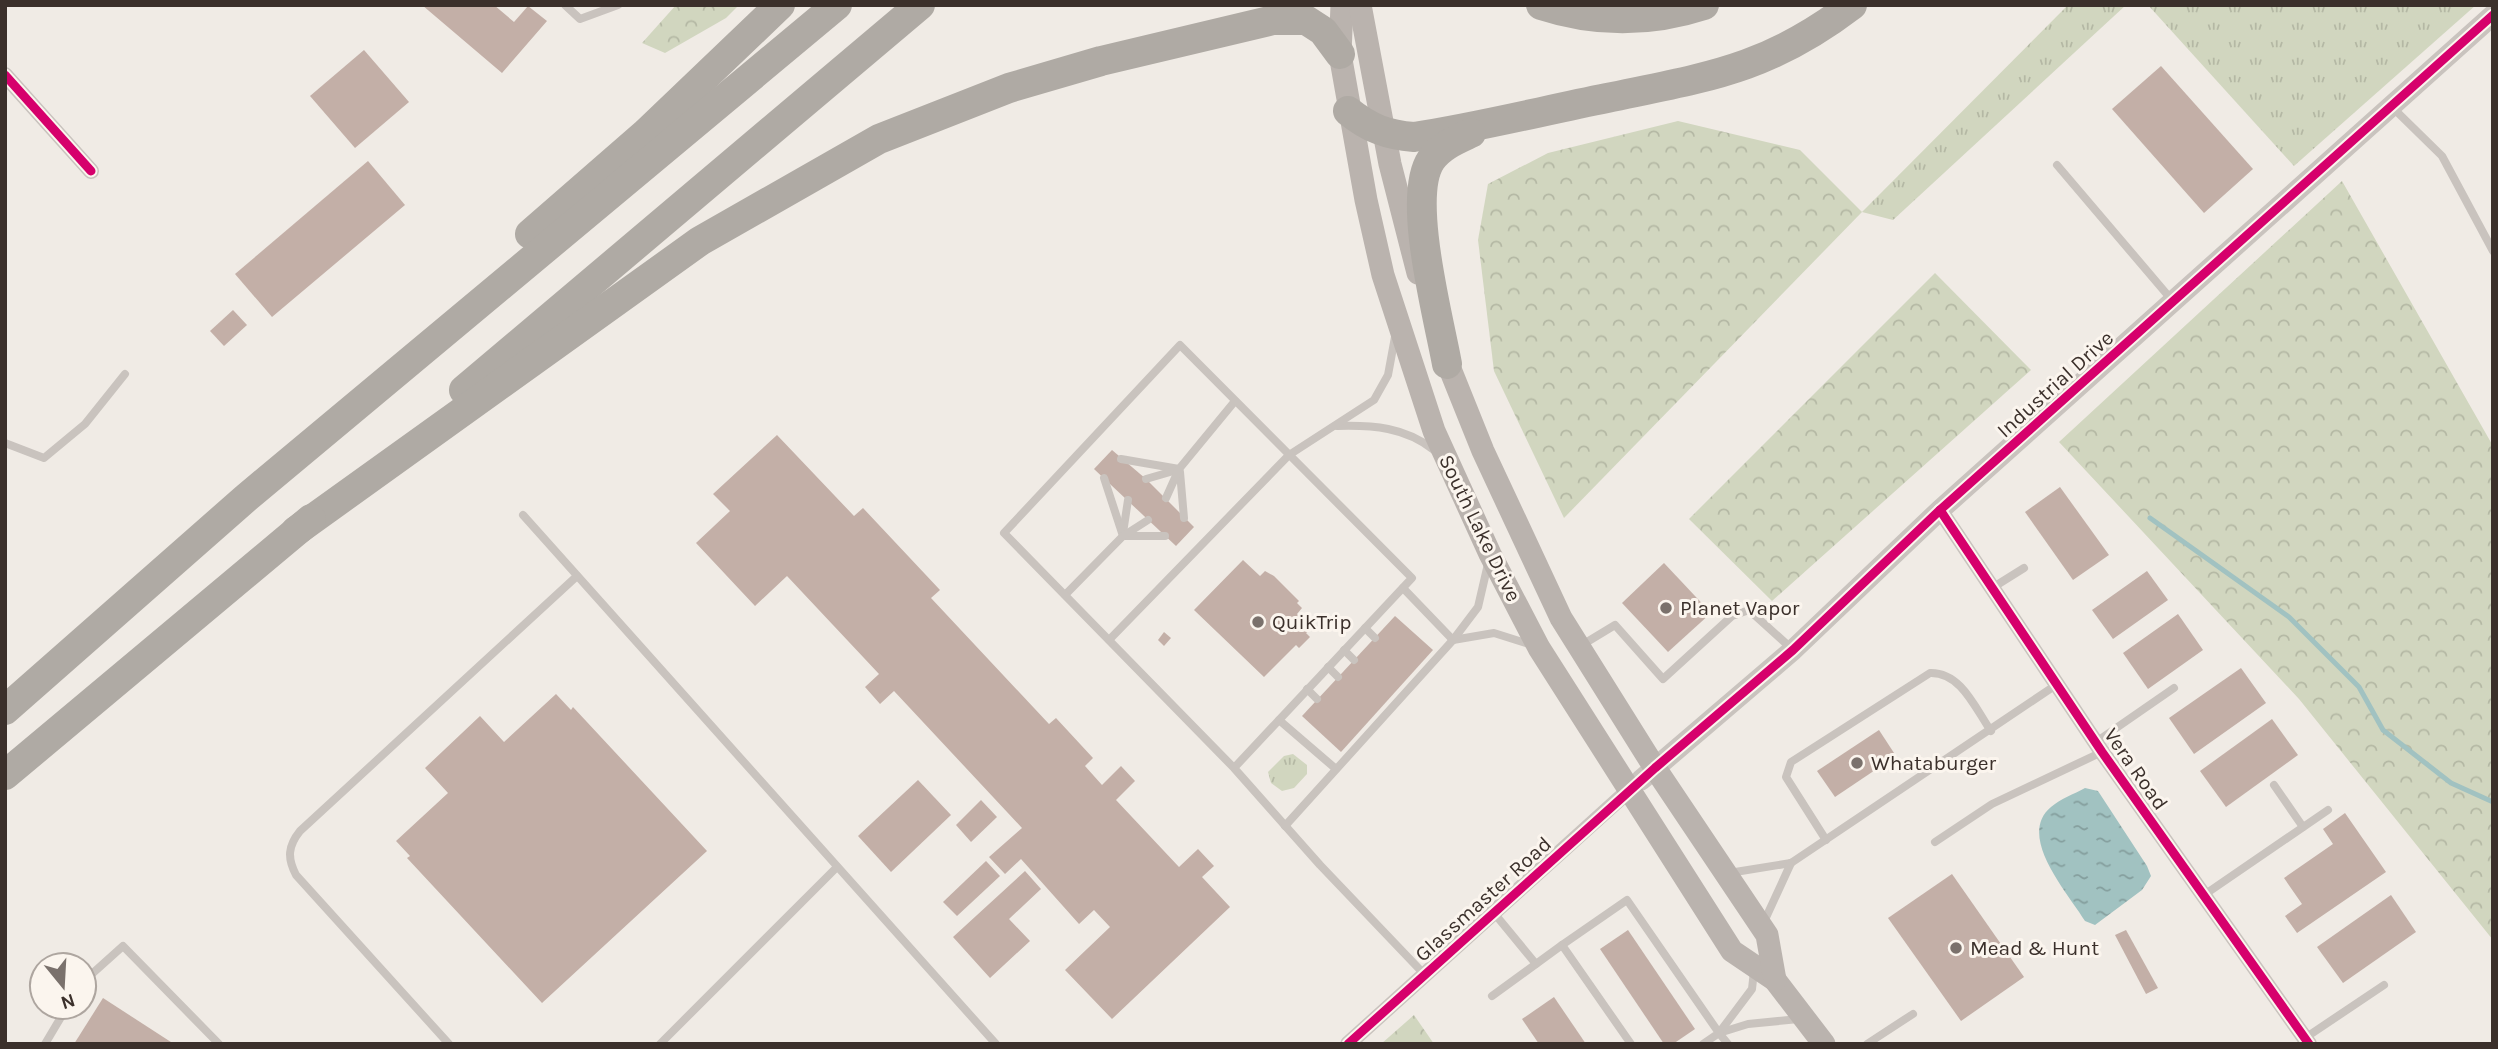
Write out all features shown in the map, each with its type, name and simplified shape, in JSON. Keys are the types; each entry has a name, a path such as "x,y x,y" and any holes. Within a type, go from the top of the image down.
{"highway":[{"path":"246,498 578,189 646,133 737,50 780,5"},
{"path":"5,710 246,498 837,5"},
{"path":"5,775 920,5"},
{"path":"1541,5 1588,18 1624,20 1659,16 1704,5"},
{"path":"1348,111 1362,122 1384,132 1414,136 1491,124 1739,69 1804,39 1852,5"},
{"path":"296,531 700,241 879,139 1009,88 1101,61 1273,20 1306,20 1323,31 1340,54"},
{"path":"1447,364 1426,246 1421,189 1424,173 1440,150 1491,124"}],"main road":[{"name":"South Lake Drive","path":"1342,5 1340,54 1348,111 1377,250 1397,321 1434,431 1490,554 1539,648 1598,745 1642,779 1727,874 1767,935 1775,980"},
{"name":"South Lake Drive","path":"1360,5 1384,132 1412,256 1447,364 1527,551 1579,647 1642,779 1732,951 1775,980 1824,1044"}],"street":[{"name":"Industrial Drive","path":"1642,779 1793,650 1940,510 2493,16"},
{"path":"5,75 91,171"},
{"name":"Vera Road","path":"1940,510 2059,683 2099,747 2307,1041"},
{"name":"Glassmaster Road","path":"1348,1044 1642,779"}],"lane":[{"path":"565,5 580,19 618,5"},
{"path":"2391,106 2442,156 2493,251"},
{"path":"2057,165 2173,302"},
{"path":"1109,640 1289,455 1366,407 1382,390 1391,364 1397,321"},
{"path":"1234,768 1412,578 1180,345 1004,533 1234,768 1425,975"},
{"path":"5,443 44,458 85,424 125,374"},
{"path":"1166,498 1180,469 1235,401"},
{"path":"1334,426 1384,426 1398,430 1432,447 1448,462"},
{"path":"1121,459 1180,469"},
{"path":"1146,479 1180,469"},
{"path":"1180,469 1184,518"},
{"path":"1104,478 1123,536"},
{"path":"1123,536 1128,500"},
{"path":"523,515 996,1044"},
{"path":"1065,595 1123,536 1148,520"},
{"path":"1123,536 1165,536"},
{"path":"1285,826 1336,769 1378,716 1454,639 1483,596 1490,554"},
{"path":"1992,588 2024,568"},
{"path":"449,1044 296,875 290,863 292,840 577,576"},
{"path":"1403,588 1454,639"},
{"path":"1579,647 1615,625 1663,679 1732,616 1749,610 1793,650"},
{"path":"1365,628 1375,638"},
{"path":"1454,639 1494,633 1539,648"},
{"path":"1344,650 1354,660"},
{"path":"1328,667 1338,677"},
{"path":"1826,840 1786,777 1791,762 1930,673 1941,673 1959,684 1991,731"},
{"path":"1727,874 1791,863 2059,683"},
{"path":"1935,842 1992,804 2099,747 2174,688"},
{"path":"1307,689 1317,699"},
{"path":"1279,720 1336,769"},
{"path":"2274,785 2303,827"},
{"path":"2204,895 2328,810"},
{"path":"1761,927 1791,863"},
{"path":"660,1044 837,867"},
{"path":"1492,996 1627,900 1728,1044"},
{"path":"1494,913 1536,964"},
{"path":"1562,945 1631,1044"},
{"path":"98,968 123,946 219,1044"},
{"path":"1719,1033 1752,989 1755,968"},
{"path":"2307,1041 2384,985"},
{"path":"1867,1044 1913,1014"},
{"path":"1703,1044 1719,1033 1748,1024 1804,1018"},
{"path":"45,1044 59,1021"}],"green space":[{"path":"676,5 739,5 726,18 665,53 642,43"},
{"path":"2068,5 2126,5 1893,220 1862,212"},
{"path":"2148,5 2476,5 2294,166"},
{"path":"1678,121 1800,150 1862,212 1564,518 1494,371 1478,240 1488,184 1548,153"},
{"path":"2342,181 2493,446 2493,940 2299,699 2059,442"},
{"path":"1935,273 2031,370 1772,601 1689,519"},
{"path":"1293,754 1307,765 1307,774 1294,788 1282,791 1271,783 1268,772 1284,756"},
{"path":"1414,1015 1434,1044 1381,1044"}],"water":[{"path":"2085,788 2098,791 2151,876 2142,890 2095,925 2085,921 2048,864 2039,833 2042,819 2051,807"}],"building":[{"path":"422,5 494,5 514,22 528,6 547,21 502,73"},
{"path":"364,50 409,102 355,148 310,96"},
{"path":"2161,66 2253,169 2204,213 2112,109"},
{"path":"368,161 405,205 272,317 235,274"},
{"path":"233,310 247,325 224,346 210,331"},
{"path":"777,435 854,516 863,508 940,590 931,598 1049,724 1056,718 1093,758 1085,766 1102,785 1121,766 1135,781 1116,800 1179,867 1198,849 1214,866 1202,877 1230,907 1112,1019 1065,970 1110,927 1094,910 1079,924 1021,859 1005,874 989,857 1022,828 894,691 880,704 865,687 879,674 787,576 755,606 696,543 730,511 713,494"},
{"path":"1112,450 1146,479 1194,527 1176,546 1094,469"},
{"path":"2060,487 2109,555 2073,580 2025,512"},
{"path":"1243,560 1260,576 1265,571 1274,576 1299,601 1297,603 1302,608 1297,614 1312,628 1306,633 1310,637 1299,648 1296,645 1264,677 1194,610"},
{"name":"Planet Vapor","path":"1664,563 1711,613 1668,652 1622,603"},
{"path":"2147,571 2168,600 2113,639 2092,610"},
{"path":"2178,614 2203,650 2148,689 2123,653"},
{"path":"1395,616 1433,650 1341,752 1302,716"},
{"path":"1164,632 1171,638 1164,646 1158,640"},
{"path":"2241,668 2266,703 2194,754 2169,718"},
{"path":"556,694 571,710 573,707 707,851 542,1003 407,858 410,856 396,841 448,793 425,768 480,716 504,742"},
{"path":"2272,719 2298,755 2226,807 2200,771"},
{"name":"Whataburger","path":"1879,730 1896,756 1835,797 1817,771"},
{"path":"918,780 951,815 891,872 858,836"},
{"path":"981,800 997,817 971,842 956,825"},
{"path":"2345,813 2386,872 2297,933 2285,916 2302,904 2284,878 2333,844 2323,829"},
{"path":"986,861 1000,876 957,916 943,902"},
{"path":"1025,871 1041,889 1009,919 1030,941 990,978 953,937"},
{"name":"Mead & Hunt","path":"1952,874 2024,977 1961,1021 1888,918"},
{"path":"2391,895 2416,932 2343,983 2317,947"},
{"path":"1628,930 1695,1029 1673,1044 1664,1044 1600,949"},
{"path":"2126,930 2158,988 2146,994 2115,935"},
{"path":"1554,997 1586,1044 1539,1044 1522,1019"},
{"path":"103,998 174,1044 74,1044 88,1021 98,1021 98,1006"}],"waterway":[{"path":"2150,518 2289,617 2359,687 2383,730 2451,783 2493,802"}],"cycle path":[{"path":"1348,1044 1655,768 1793,650 1940,510 2493,15"},
{"path":"5,75 91,171"},
{"path":"1940,510 2102,752 2309,1044"}],"place":[{"name":"Planet Vapor","path":"1666,608"},
{"name":"QuikTrip","path":"1258,622"},
{"name":"Whataburger","path":"1857,763"},
{"name":"Mead & Hunt","path":"1956,948"}]}
